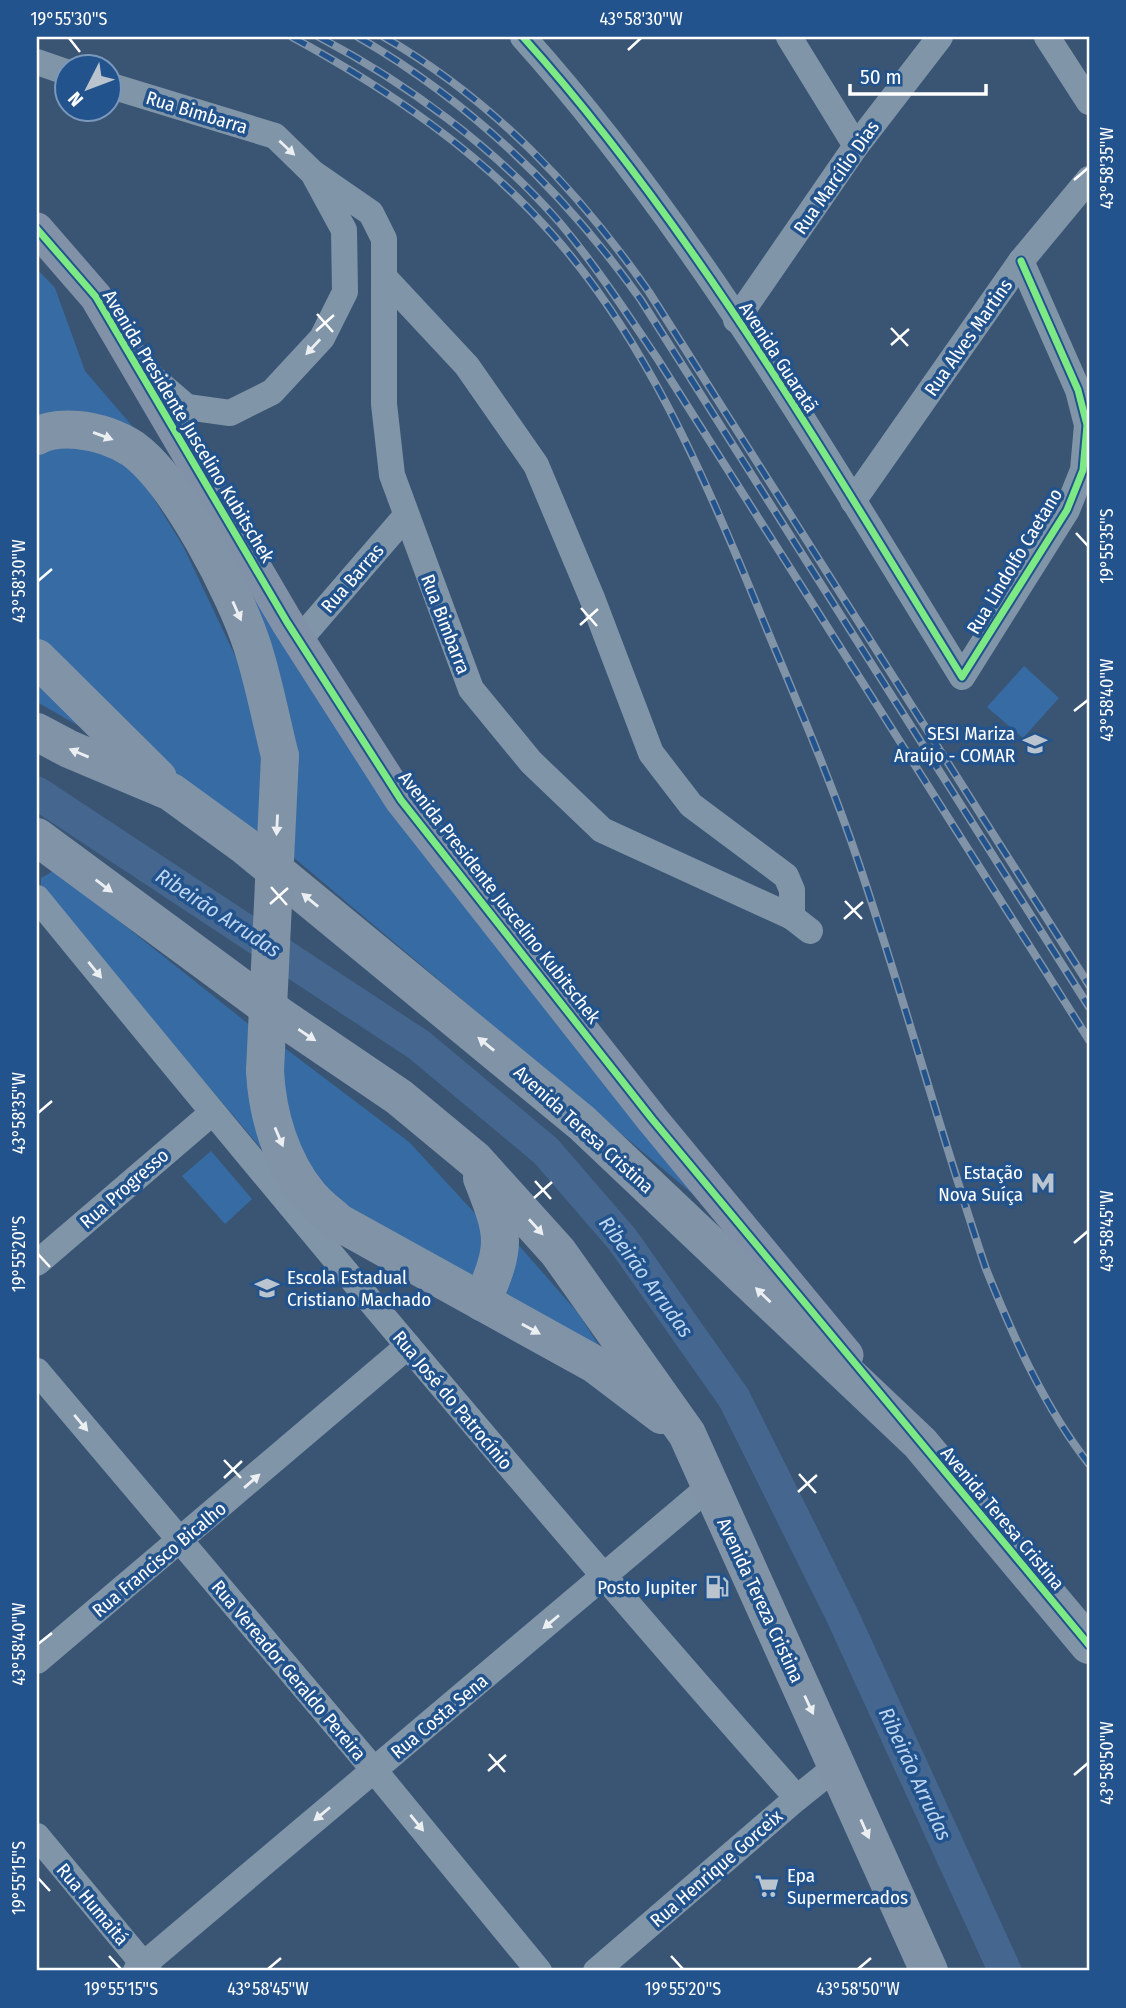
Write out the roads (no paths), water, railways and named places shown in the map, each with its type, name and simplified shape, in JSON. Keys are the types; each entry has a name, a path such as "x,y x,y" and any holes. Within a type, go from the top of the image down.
{"highway":[{"path":"37,436 68,429 99,432 132,449 161,476 194,527 228,589 253,646 280,756 266,1097 272,1123 290,1163 309,1195 338,1222 596,1365 687,1434"},
{"path":"37,659 172,792"},
{"name":"Avenida Teresa Cristina","path":"37,732 69,749 172,792 243,845 582,1123 920,1443 1089,1645"},
{"path":"41,846 281,1017 399,1097 475,1160 558,1251 687,1434"},
{"path":"475,1160 501,1226 502,1246 498,1264 482,1302"},
{"name":"Avenida Tereza Cristina","path":"687,1434 837,1766"},
{"path":"837,1766 929,1971"}],"main road":[{"name":"Avenida Presidente Juscelino Kubitschek","path":"37,229 96,297 130,359 299,640 401,800 652,1119 920,1443"}],"street":[{"name":"Avenida Guaratã","path":"523,37 553,70 650,197 736,320 962,677"},
{"path":"789,37 856,146"},
{"name":"Rua Marcílio Dias","path":"736,320 856,146 940,37"},
{"path":"1046,37 1089,102"},
{"name":"Rua Bimbarra","path":"122,89 275,136 313,173 371,213 384,239 384,277 384,404 392,475 405,517 471,688 531,762 602,830 801,924 786,876 691,805 651,753 592,598 536,465 467,366 384,277"},
{"name":"Rua Bimbarra","path":"130,359 187,407 230,414 272,392 322,338 345,292 344,230 313,173"},
{"name":"Rua Alves Martins","path":"853,501 1021,261 1089,179"},
{"name":"Rua Lindolfo Caetano","path":"962,677 1067,510 1083,470 1087,425 1078,390 1021,261"},
{"name":"Rua Barras","path":"299,640 405,517"},
{"name":"Rua José do Patrocínio","path":"37,898 212,1113 603,1578 797,1798"},
{"name":"Rua Progresso","path":"37,1263 212,1113"},
{"name":"Rua Francisco Bicalho","path":"37,1661 408,1346"},
{"name":"Rua Vereador Geraldo Pereira","path":"37,1371 374,1770 539,1971"},
{"name":"Rua Costa Sena","path":"143,1969 709,1486"},
{"name":"Rua Henrique Gorceix","path":"596,1971 837,1766"},
{"name":"Rua Humaitá","path":"37,1836 143,1969"}],"waterway":[{"name":"Ribeirão Arrudas","path":"37,793 419,1045 546,1151 622,1239 734,1398 842,1615 1005,1971"}],"railway":[{"path":"292,37 398,101 495,176 553,235 586,275 643,362 714,502 835,797 876,914 986,1269 1044,1395 1089,1464"},
{"path":"319,37 417,96 478,143 534,195 586,256 657,358 1089,1040"},
{"path":"358,37 400,63 478,121 548,187 612,261 641,300 1089,1007"},
{"path":"384,37 424,62 497,118 562,183 621,254 649,292 1089,985"}],"place":[{"name":"SESI Mariza Araújo - COMAR","path":"1035,744"},
{"name":"Estação Nova Suíça","path":"1043,1183"},
{"name":"Escola Estadual Cristiano Machado","path":"267,1288"},
{"name":"Posto Jupiter","path":"717,1587"},
{"name":"Epa Supermercados","path":"767,1886"}]}
